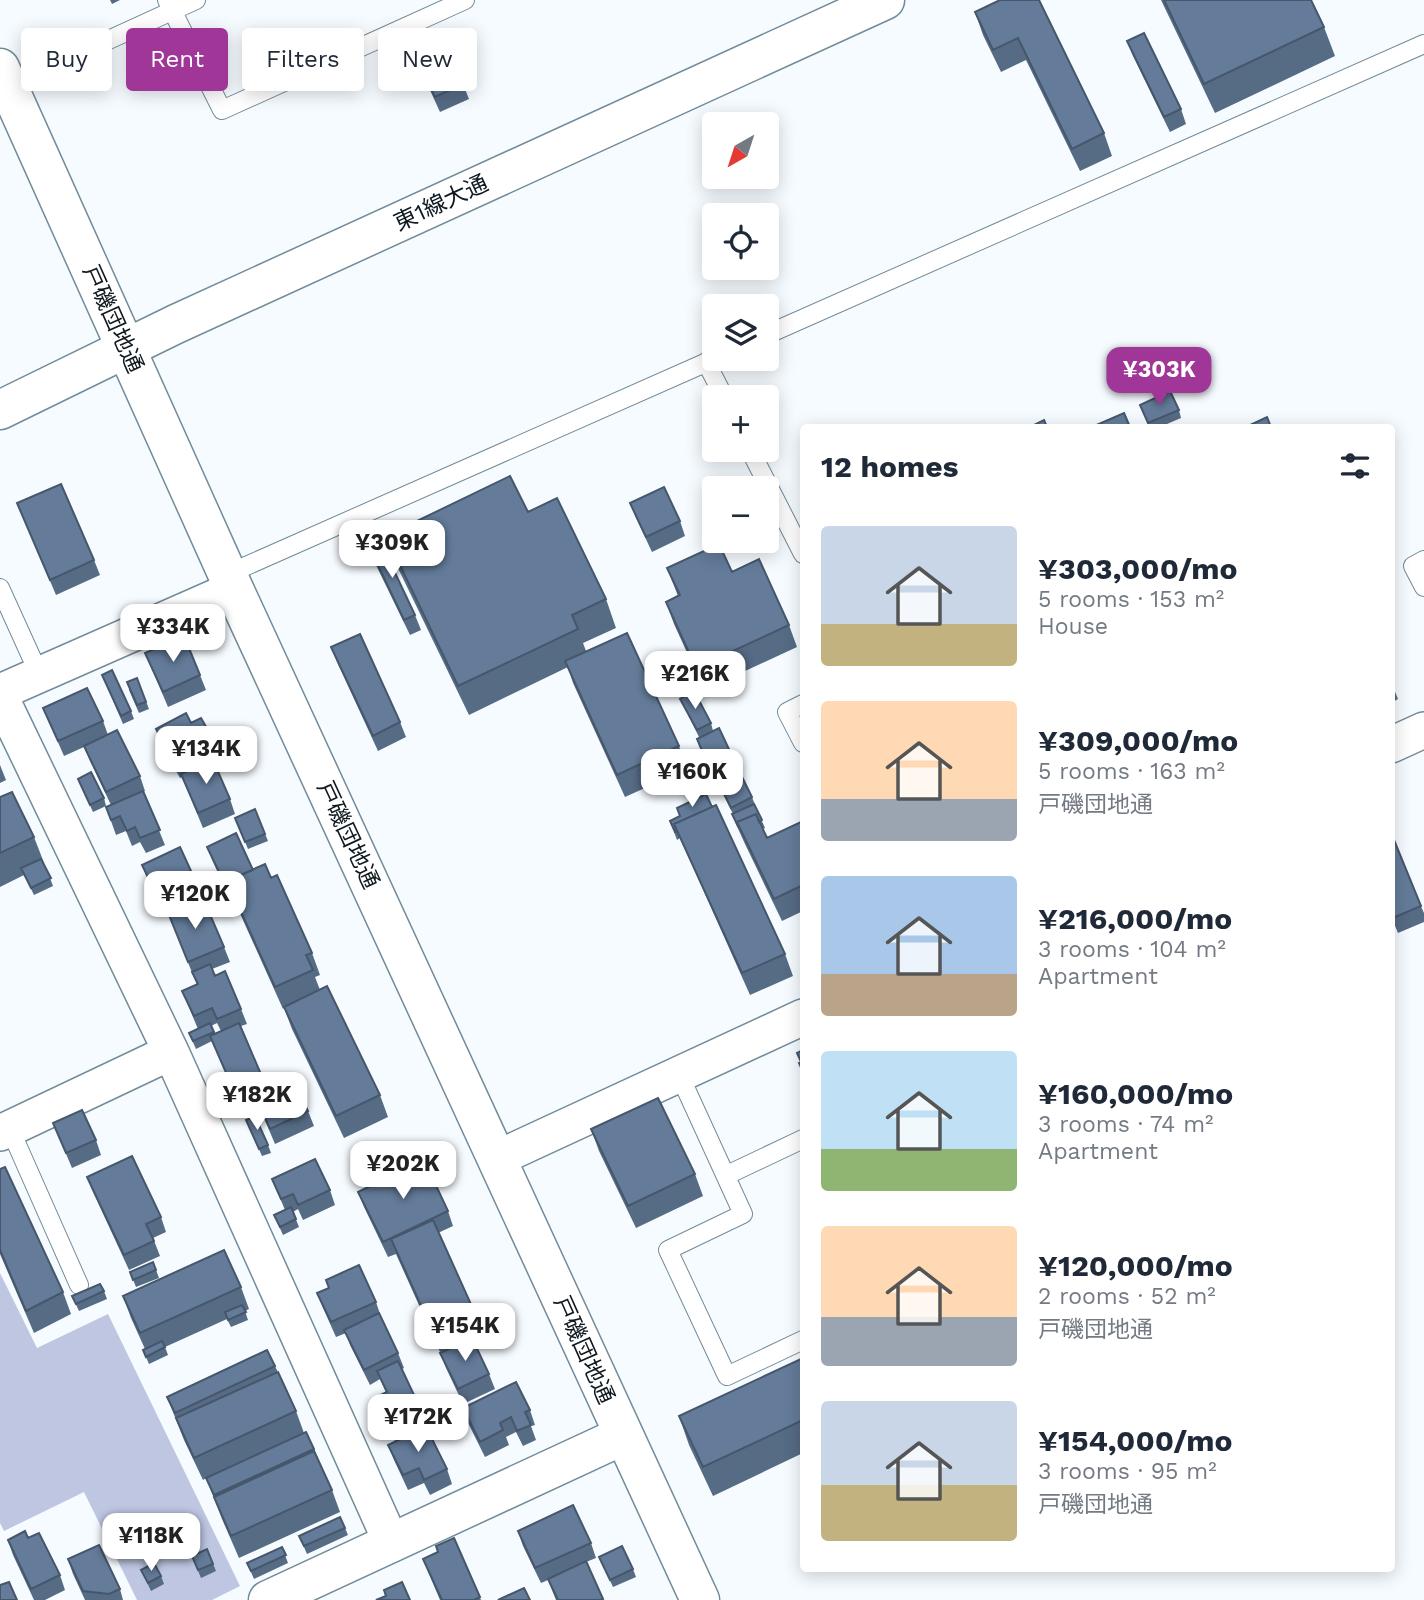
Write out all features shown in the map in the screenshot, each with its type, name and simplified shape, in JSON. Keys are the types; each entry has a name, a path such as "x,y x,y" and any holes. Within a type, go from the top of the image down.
{"street":[{"name":"東1線大通","path":"0,410 127,347 885,0"},
{"name":"戸磯団地通","path":"4,77 231,581 498,1157 622,1436 700,1600"},
{"path":"231,581 0,694 172,1052 392,1544"},
{"path":"1395,743 1424,730"},
{"path":"498,1157 800,1018"},
{"path":"5,1131 172,1052"},
{"path":"270,1600 622,1436"}],"lane":[{"path":"4,77 169,6 196,0"},
{"path":"169,6 222,110 455,2"},
{"path":"779,329 1424,44"},
{"path":"231,581 702,364"},
{"path":"756,462 800,548"},
{"path":"1424,560 1413,566 1424,587"},
{"path":"0,588 39,674"},
{"path":"800,706 788,712 800,737"},
{"path":"679,1074 743,1214 668,1250 727,1376 800,1341"},
{"path":"5,1131 79,1285"},
{"path":"727,1175 800,1140"}],"shaded area":[{"path":"0,1273 37,1348 108,1314 240,1586 212,1600 137,1600 84,1492 4,1531 0,1523"}],"building":[{"path":"1000,0 1039,0 1104,133 1072,149 1018,38 993,50 975,12"},
{"path":"1164,0 1311,0 1324,27 1204,84"},
{"path":"1144,33 1181,109 1164,117 1127,41"},
{"path":"432,91 448,91 435,97"},
{"path":"1170,391 1179,410 1148,423 1140,405"},
{"path":"1124,413 1129,424 1099,424"},
{"path":"1267,417 1270,424 1252,424"},
{"path":"510,476 528,512 557,498 606,599 572,615 578,629 458,686 386,536"},
{"path":"61,484 94,560 50,580 17,503"},
{"path":"664,487 680,521 646,537 630,503"},
{"path":"379,539 415,615 404,620 368,544"},
{"path":"702,552 723,553 732,572 759,559 789,625 696,668 666,602 680,595 667,568"},
{"path":"627,633 679,746 617,775 565,661"},
{"path":"360,634 400,722 373,736 331,647"},
{"path":"184,636 200,675 163,692 145,653"},
{"path":"112,670 131,711 121,716 102,675"},
{"path":"137,678 146,702 137,705 127,682"},
{"path":"87,688 103,721 58,741 43,708"},
{"path":"694,691 711,723 697,730 680,699"},
{"path":"186,713 191,723 201,718 208,730 198,735 204,748 174,763 156,729"},
{"path":"719,728 735,762 712,773 697,739"},
{"path":"117,730 140,776 106,792 84,746"},
{"path":"213,760 230,799 198,813 181,774"},
{"path":"737,767 752,797 731,808 716,777"},
{"path":"91,772 104,798 90,805 78,779"},
{"path":"143,791 160,830 140,838 135,827 127,831 120,816 111,820 106,807"},
{"path":"12,792 34,837 0,853 0,797"},
{"path":"706,794 712,807 674,824 677,831 675,832 670,821 680,816 677,808"},
{"path":"754,804 762,820 759,822 756,814 737,822 739,828 732,814"},
{"path":"716,805 785,954 742,973 674,824"},
{"path":"255,809 265,834 245,842 235,818"},
{"path":"756,814 767,838 800,822 800,886 774,899 737,822"},
{"path":"236,833 253,870 225,884 207,847"},
{"path":"1395,842 1421,906 1395,917"},
{"path":"180,847 197,884 160,902 142,865"},
{"path":"41,859 51,878 31,888 21,868"},
{"path":"265,864 271,878 277,875 312,953 306,955 313,970 275,987 227,881"},
{"path":"193,900 200,916 209,912 224,947 188,962 167,910"},
{"path":"210,964 215,976 225,971 241,1009 217,1019 212,1008 194,1016 182,991 198,984 192,972"},
{"path":"327,986 380,1095 336,1116 284,1007"},
{"path":"210,1023 214,1032 193,1041 189,1033"},
{"path":"239,1023 263,1079 234,1091 210,1036"},
{"path":"292,1077 308,1111 270,1129 254,1094"},
{"path":"658,1098 695,1174 628,1206 591,1129"},
{"path":"82,1110 96,1140 66,1153 53,1123"},
{"path":"255,1116 268,1145 259,1149 246,1120"},
{"path":"132,1156 161,1217 146,1224 154,1241 124,1255 87,1177"},
{"path":"315,1159 330,1190 298,1205 293,1194 281,1199 272,1179"},
{"path":"424,1160 448,1211 383,1242 358,1192"},
{"path":"5,1167 63,1292 26,1311 0,1250 0,1169"},
{"path":"291,1207 296,1219 280,1227 274,1215"},
{"path":"433,1220 474,1311 432,1330 391,1239"},
{"path":"224,1250 241,1287 140,1333 123,1296"},
{"path":"153,1262 156,1270 133,1280 130,1272"},
{"path":"359,1265 376,1302 331,1322 317,1293 329,1288 326,1280"},
{"path":"100,1284 104,1291 76,1304 72,1296"},
{"path":"242,1305 246,1312 228,1320 225,1312"},
{"path":"379,1313 398,1353 364,1370 344,1330"},
{"path":"472,1338 489,1374 458,1389 440,1353"},
{"path":"162,1341 165,1347 146,1357 143,1350"},
{"path":"267,1350 275,1366 175,1413 167,1397"},
{"path":"800,1359 800,1421 703,1467 679,1416"},
{"path":"398,1361 423,1414 391,1429 376,1397 387,1392 377,1371"},
{"path":"278,1372 296,1411 194,1458 176,1418"},
{"path":"516,1382 530,1410 525,1412 531,1425 517,1431 511,1417 500,1423 503,1430 480,1442 463,1408"},
{"path":"426,1427 447,1469 424,1480 419,1468 403,1475 388,1445"},
{"path":"306,1432 314,1449 214,1495 206,1478"},
{"path":"314,1451 332,1490 231,1536 214,1497"},
{"path":"573,1505 591,1543 535,1568 518,1531"},
{"path":"340,1517 345,1528 304,1546 299,1536"},
{"path":"25,1531 28,1538 39,1533 60,1575 31,1589 8,1540"},
{"path":"454,1538 480,1597 474,1600 442,1600 423,1559 438,1552 436,1546"},
{"path":"99,1545 120,1589 109,1594 83,1591 68,1559"},
{"path":"622,1546 633,1569 610,1580 599,1557"},
{"path":"282,1547 286,1555 251,1571 247,1563"},
{"path":"207,1549 213,1564 198,1570 192,1556"},
{"path":"586,1561 603,1599 558,1600 548,1579"},
{"path":"154,1563 161,1576 148,1583 141,1570"},
{"path":"9,1582 17,1600 0,1600 0,1585"},
{"path":"402,1582 410,1600 376,1600 386,1596 384,1590"},
{"path":"524,1588 530,1600 498,1600"}]}
